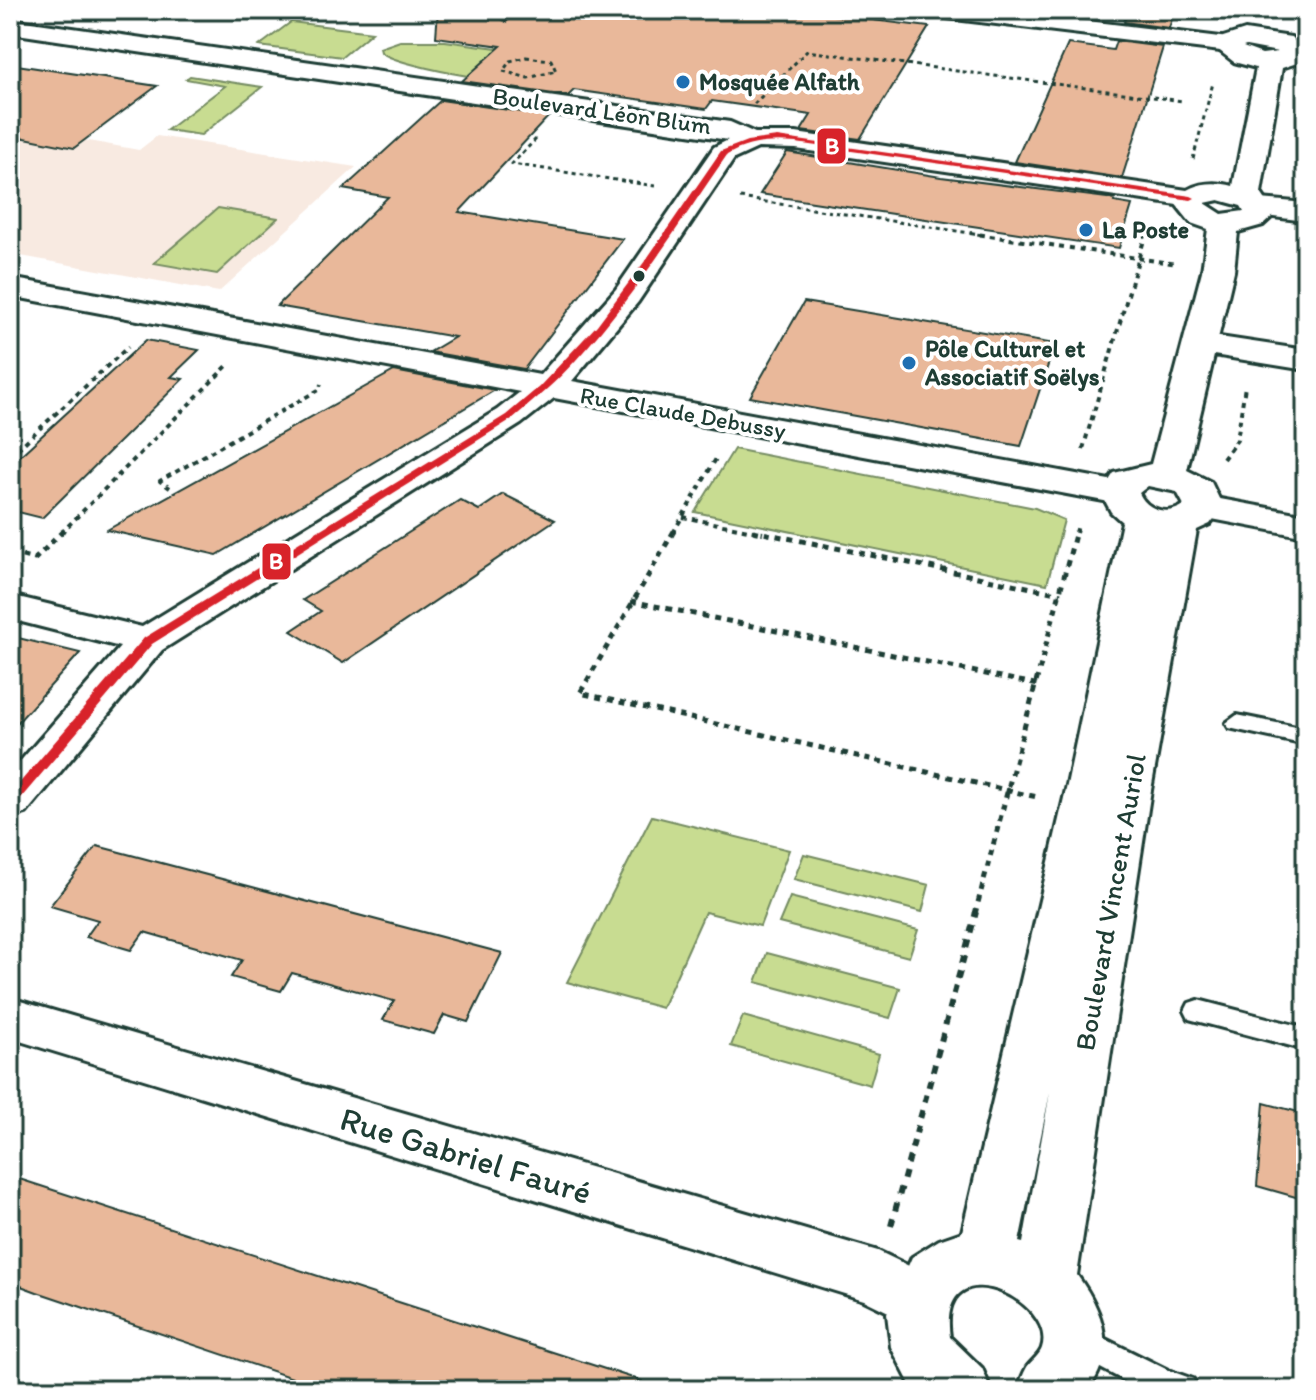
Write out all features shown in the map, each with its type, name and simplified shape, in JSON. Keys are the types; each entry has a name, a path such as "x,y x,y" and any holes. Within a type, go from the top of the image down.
{"street":[{"path":"13,26 45,10"},
{"path":"938,10 1086,19 1268,51"},
{"path":"1167,476 1218,271 1222,198 1268,51 1270,10"},
{"name":"Boulevard Léon Blum","path":"13,26 568,106 740,135 1156,192 1222,198 1306,212"},
{"path":"10,802 148,641 509,417 547,388 578,357 695,192 740,135"},
{"name":"Rue Claude Debussy","path":"10,287 1073,484 1161,510 1306,526"},
{"path":"1200,344 1306,360"},
{"path":"1167,476 1191,485 1204,499 1161,510 1122,487 1135,477 1167,476"},
{"name":"Boulevard Vincent Auriol","path":"986,1258 1090,785 1161,510"},
{"name":"Boulevard Vincent Auriol","path":"1046,1282 1127,796 1161,510"},
{"path":"10,607 148,641"},
{"name":"Rue Gabriel Fauré","path":"10,1018 898,1289"},
{"path":"959,1390 929,1361 898,1289 929,1282 944,1268 964,1260 1007,1260 1046,1282 1060,1298 1062,1364"}],"lane":[{"path":"1237,723 1306,737"},
{"path":"1198,1011 1306,1039"},
{"path":"1062,1364 1182,1390"}],"path":[{"path":"740,135 807,51 1183,101"},
{"path":"1214,81 1222,198"},
{"path":"568,106 512,164 1138,258"},
{"path":"898,1289 1006,790 1039,685 1079,523 1073,484 1156,192"},
{"path":"10,456 133,343"},
{"path":"10,553 35,559 231,362"},
{"path":"170,488 160,481 320,389 322,378"},
{"path":"737,423 580,693 1059,802 1065,783 1090,785"},
{"path":"683,517 1061,594"},
{"path":"631,601 1039,685"}],"shaded area":[{"path":"10,113 83,140 139,150 157,136 356,167 219,292 10,254"}],"green space":[{"path":"291,22 372,32 342,57 259,46"},
{"path":"400,41 445,41 572,58 533,79 517,82 428,68 381,52 380,48"},
{"path":"190,76 262,87 201,135 167,130 225,86 186,79"},
{"path":"218,208 278,218 217,274 154,263"},
{"path":"734,449 1035,508 1064,520 1047,584 695,512"},
{"path":"652,816 789,850 760,926 705,912 662,1008 567,982"},
{"path":"804,854 929,885 922,912 794,879"},
{"path":"790,897 918,930 909,957 779,923"},
{"path":"767,953 900,988 890,1018 756,982"},
{"path":"743,1016 879,1054 870,1085 731,1046"}],"building":[{"path":"438,10 500,10 497,15 506,22 520,10 792,10 929,27 860,139 801,131 811,115 712,101 706,109 574,90 568,96 462,81 501,46 436,37"},
{"path":"1128,10 1175,10 1169,28 1124,22"},
{"path":"1116,41 1163,47 1122,178 1015,162 1068,44 1113,50"},
{"path":"10,64 157,86 74,148 10,135"},
{"path":"441,100 549,116 459,212 623,239 524,369 430,352 455,337 277,306 388,197 343,189"},
{"path":"787,152 941,177 1115,199 1114,202 1132,205 1119,248 760,194"},
{"name":"Pôle Culturel et Associatif Soëlys","path":"804,302 1055,344 1021,446 750,397"},
{"path":"146,340 199,350 171,377 183,379 42,518 10,510 10,465"},
{"path":"394,371 495,390 217,555 107,530"},
{"path":"503,494 555,520 343,663 291,631 321,611 303,600 460,500 479,510"},
{"path":"10,636 80,653 10,731"},
{"path":"97,846 502,953 468,1022 444,1015 434,1034 383,1020 394,1001 292,973 281,991 231,977 242,960 144,932 131,950 86,937 98,920 50,906"},
{"path":"1264,1103 1306,1114 1306,1200 1257,1186"},
{"path":"10,1176 642,1381 641,1390 328,1390 37,1292 10,1282"}],"transit line":[{"name":"B","path":"10,802 148,641 509,417 542,389 600,327 724,153 733,148 759,141 796,141 1191,198"}],"place":[{"name":"Mosquée Alfath","path":"683,82"},
{"name":"La Poste","path":"1086,230"},
{"name":"Pôle Culturel et Associatif Soëlys","path":"909,363"}]}
